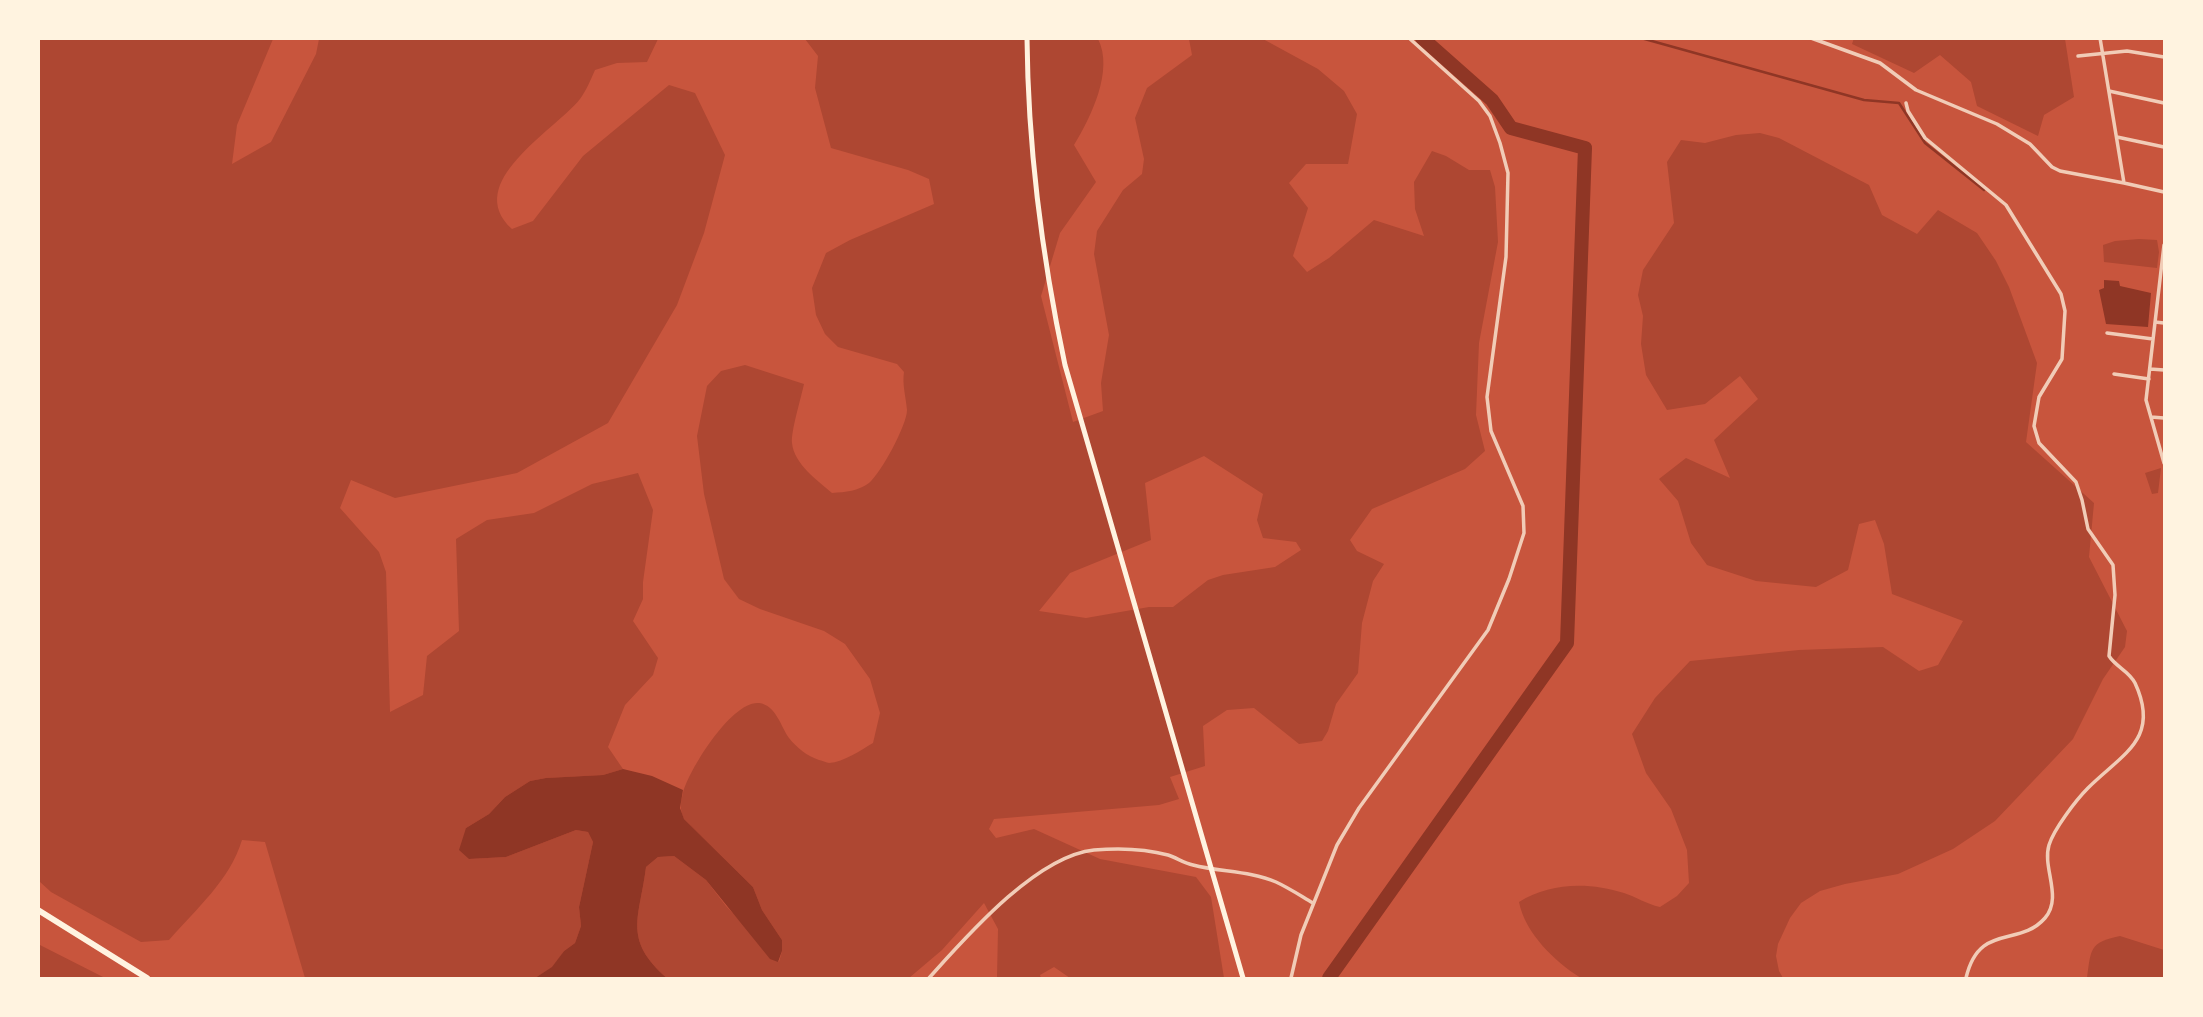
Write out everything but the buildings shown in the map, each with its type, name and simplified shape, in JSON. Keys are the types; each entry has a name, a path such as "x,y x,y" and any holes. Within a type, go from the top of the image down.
{"highway":[{"path":"38,910 147,978"}],"main road":[{"path":"1027,38 1035,197 1045,266 1065,365 1243,978"}],"street":[{"path":"1291,978 1301,935 1337,845 1359,808 1488,630 1524,533 1523,506 1491,431 1487,397 1506,257 1508,173 1490,116 1479,101 1409,38"},
{"path":"1811,38 1880,63 1916,90 2010,130 2060,171 2165,192"},
{"path":"2100,38 2124,183"},
{"path":"2078,56 2127,51 2165,57"},
{"path":"2109,91 2165,103"},
{"path":"1906,103 1925,138 2007,205 2061,293 2066,311 2062,359 2039,397 2034,426 2036,437 2076,482 2088,529 2113,565 2115,595 2109,656 2133,679 2144,717 2133,746 2082,795 2050,843 2052,898 2048,915 2035,926 1996,940 1978,950 1966,978"},
{"path":"2117,137 2165,147"},
{"path":"2165,245 2146,400 2165,463"},
{"path":"2155,322 2165,323"},
{"path":"2107,333 2153,339"},
{"path":"2150,369 2165,370"},
{"path":"2115,374 2149,379"},
{"path":"2151,417 2165,418"},
{"path":"929,978 970,933 1029,881 1059,861 1094,850 1131,850 1168,855 1213,870 1247,874 1275,882 1313,903"}],"shaded area":[{"path":"1854,38 2065,39 2074,97 2044,115 2038,136 1977,106 1971,82 1940,55 1914,73 1852,44"},
{"path":"38,39 273,39 237,125 232,164 271,142 316,54 319,39 658,39 647,62 617,63 595,70 580,99 517,159 504,176 498,194 499,212 512,229 533,221 583,156 669,85 695,93 725,155 704,233 677,305 608,423 517,473 395,498 351,480 340,508 379,552 386,572 390,712 423,695 427,656 459,631 456,539 487,520 534,513 592,484 638,473 653,510 643,599 633,621 658,658 653,675 625,705 608,747 623,769 603,775 530,781 505,797 489,814 466,828 469,859 506,857 576,830 588,832 593,842 579,907 581,926 575,943 564,951 553,967 535,978 305,978 265,842 242,840 237,855 221,881 169,940 141,942 51,892 39,881"},
{"path":"805,39 1098,39 1102,51 1102,79 1093,107 1074,145 1096,182 1060,233 1041,296 1073,422 1103,411 1101,383 1109,335 1094,254 1097,231 1123,190 1142,174 1144,159 1135,118 1147,88 1192,55 1189,39 1263,39 1318,69 1344,91 1357,114 1348,164 1306,164 1289,183 1308,208 1293,256 1307,272 1329,258 1374,220 1424,236 1415,209 1414,182 1432,151 1469,170 1490,170 1495,187 1498,242 1479,343 1476,415 1485,451 1465,469 1372,509 1350,540 1357,551 1384,564 1373,581 1362,623 1358,673 1336,704 1322,741 1299,744 1254,708 1227,710 1203,726 1205,766 1170,777 1179,799 1159,805 994,819 989,829 996,838 1034,829 1100,859 1196,877 1211,897 1224,978 1070,978 1054,967 1040,975 1041,978 997,978 998,929 984,903 942,950 909,978 667,978 644,951 637,927 646,867 658,857 674,856 706,880 726,906 779,962 782,940 762,910 753,887 684,819 681,804 687,783 702,754 724,724 748,705 759,703 770,708 795,745 810,756 829,763 846,758 873,743 880,713 870,679 845,644 824,631 739,599 724,579 704,494 697,436 707,386 721,371 745,365 804,384 793,431 794,451 802,465 814,477 832,493 837,493 861,488 874,478 906,417 904,372 897,364 838,347 825,334 816,315 812,288 826,253 934,204 929,179 908,170 831,148 815,88 818,56","holes":["1204,456 1263,494 1257,520 1263,538 1296,542 1301,550 1275,567 1208,580 1173,607 1149,607 1086,618 1039,611 1070,573 1151,540 1145,483"]},
{"path":"1760,133 1779,138 1869,185 1882,215 1917,234 1938,210 1977,233 2009,287 2037,363 2026,442 2094,503 2089,557 2127,631 2125,647 2103,679 2073,739 1995,821 1953,849 1898,874 1820,891 1801,903 1790,918 1778,944 1776,956 1783,978 1581,978 1542,946 1522,914 1519,902 1531,895 1557,887 1584,886 1611,889 1660,907 1677,896 1689,883 1687,850 1671,809 1646,773 1632,734 1655,698 1690,661 1799,650 1883,647 1919,671 1938,665 1963,621 1892,594 1884,544 1875,520 1859,524 1848,570 1816,587 1756,581 1707,565 1691,543 1678,501 1659,479 1686,458 1730,478 1714,440 1758,399 1740,376 1705,404 1667,410 1646,375 1641,344 1643,316 1638,295 1643,270 1674,223 1667,162 1681,140 1705,143 1736,135"},
{"path":"2139,239 2157,240 2157,268 2104,262 2103,245"},
{"path":"2104,280 2119,281 2120,286 2151,293 2148,327 2106,324 2099,290 2104,288"},
{"path":"2161,468 2158,493 2152,494 2145,473"},
{"path":"623,769 652,776 683,790 680,808 684,819 753,887 762,910 782,940 778,962 770,959 706,880 674,856 658,857 646,867 637,927 644,951 667,978 535,978 552,967 564,951 575,943 581,926 579,907 593,842 588,832 576,830 506,857 469,859 459,850 466,828 489,814 505,797 530,781 603,775"},
{"path":"2120,936 2164,950 2164,978 2087,978 2093,949 2102,941"},
{"path":"38,944 105,978 39,978"}],"waterway":[{"path":"1329,978 1567,643 1585,148 1511,128 1492,100 1422,38"},
{"path":"1641,38 1864,100 1899,103 1925,143 1984,190"}]}
